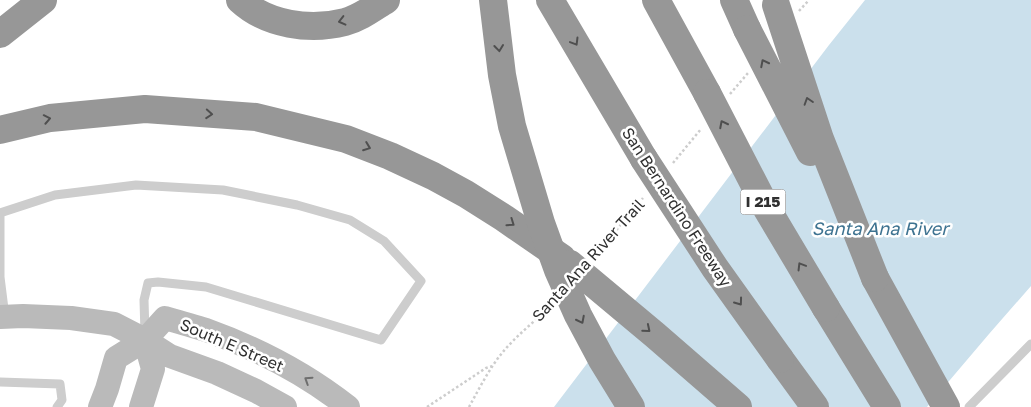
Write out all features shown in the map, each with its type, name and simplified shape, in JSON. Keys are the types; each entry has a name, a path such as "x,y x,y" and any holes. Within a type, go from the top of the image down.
{"highway":[{"path":"0,34 43,0"},
{"path":"240,0 246,6 264,16 290,24 317,26 346,22 368,12 386,0"},
{"path":"493,0 502,75 512,126 541,224 558,270 578,315 602,360 631,407"},
{"name":"San Bernardino Freeway","path":"550,0 657,164 715,268 815,407"},
{"name":"I 215","path":"656,0 716,96 767,209 887,407"},
{"path":"734,0 746,29 875,278 946,407"},
{"path":"782,7 820,140 875,278"},
{"path":"0,130 50,118 146,109 256,117 346,140 390,156 466,194 570,264 738,407"}],"main road":[{"name":"South E Street","path":"2,317 71,318 114,324 170,356 217,373 285,407"},
{"name":"South E Street","path":"145,340 166,318 206,330 268,357 300,374 348,407"},
{"path":"100,407 116,358 145,340 153,369 141,407"}],"lane":[{"path":"2,317 0,213 55,195 136,185 223,190 297,205 350,220 384,241 421,281 381,340 206,287 158,282 148,283 144,300 145,340"},
{"path":"969,407 1031,344"},
{"path":"0,382 60,384 62,400 57,407"}],"path":[{"path":"782,7 808,0"},
{"path":"716,96 751,68"},
{"path":"657,164 701,130"},
{"name":"Santa Ana River Trail","path":"593,258 643,198"},
{"name":"Santa Ana River Trail","path":"469,407 501,354 552,304"},
{"path":"427,407 486,368 493,366"}],"water":[{"name":"Santa Ana River","path":"865,0 1031,0 1031,286 927,407 554,407 829,45"}]}
